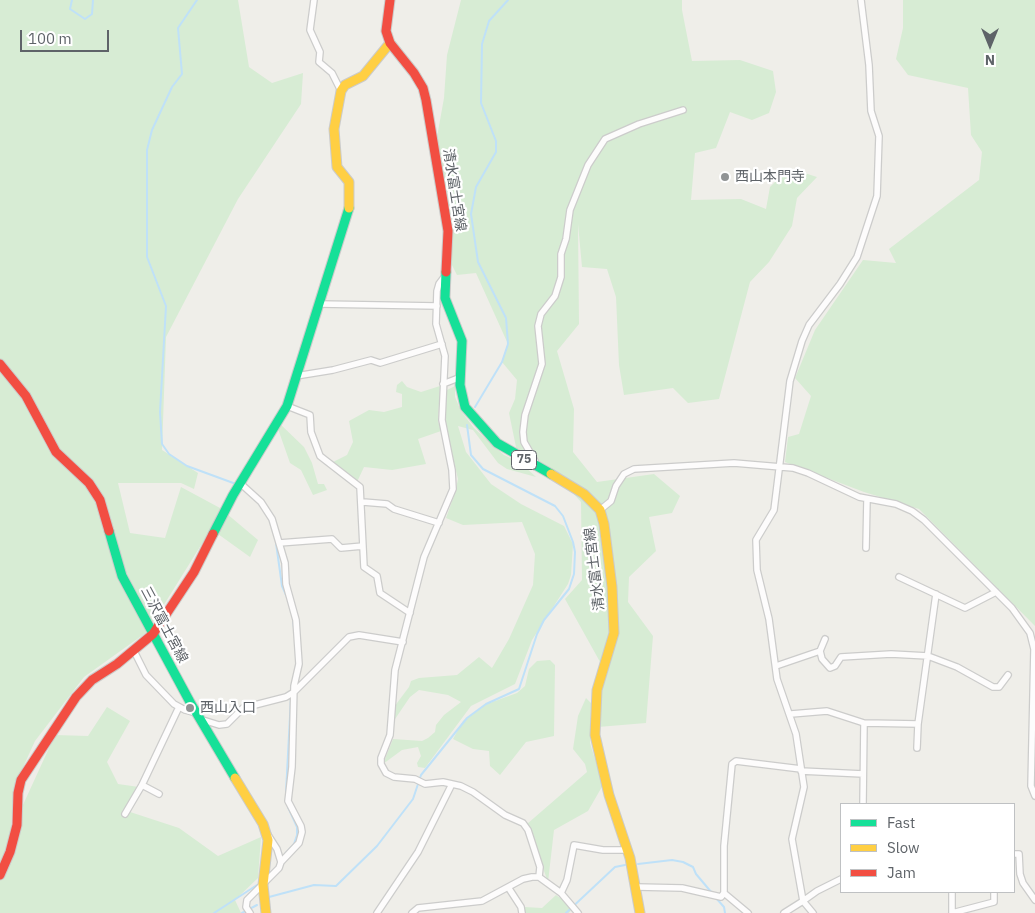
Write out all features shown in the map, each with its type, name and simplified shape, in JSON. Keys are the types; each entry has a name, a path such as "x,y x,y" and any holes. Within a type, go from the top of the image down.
{"main road":[{"path":"0,874 10,852 17,825 18,793 21,780 76,697 92,680 117,664 153,634 194,572 238,486 286,406 349,207 349,182 337,167 334,129 341,91 345,85 363,76 390,43 386,21 390,0"},
{"name":"清水富士宮線","path":"390,43 414,73 423,88 426,100 448,231 445,275 447,307 462,341 460,377 465,407 474,420 497,443 584,494 600,510 606,533 614,627 612,643 597,690 594,719 595,735 609,795 628,850 637,887 640,913"},
{"name":"三沢富士宮線","path":"0,364 26,396 56,452 89,483 100,500 122,576 266,834 268,840 263,885 266,913"}],"street":[{"path":"314,0 310,30 320,52 319,62 332,73 341,91"},
{"path":"813,913 803,901 792,840 803,796 801,770 791,714 780,690 769,619 757,570 756,540 774,510 781,467 790,381 802,341 809,325 840,284 856,257 877,196 879,136 871,111 869,66 861,0"},
{"path":"536,466 524,442 523,432 525,415 542,364 538,326 541,314 555,296 561,277 561,254 566,239 570,210 588,165 605,139 632,127 683,110"},
{"path":"445,275 439,284 436,324 445,356 442,420 452,470 453,489 424,557 395,670 390,735 381,758 381,764 386,773 394,777 415,779 425,784 443,782 473,792 505,815 523,823 528,830 540,867 539,877"},
{"path":"319,304 437,306"},
{"path":"296,376 333,370 371,360 380,363 442,344"},
{"path":"444,384 460,377"},
{"path":"286,406 310,415 311,432 320,456 360,486 364,567 377,576 380,593 410,613"},
{"path":"600,510 611,501 616,486 624,474 634,469 734,463 781,467 808,472 867,499 896,504 924,520 996,592 1026,624 1030,632 1034,649 1031,786 1035,796"},
{"path":"238,486 267,510 278,542 296,620 299,664 294,692 288,801 301,826 302,832 299,843 281,862 276,874 247,900 248,910"},
{"path":"866,548 867,499"},
{"path":"362,502 388,504 394,509 439,524"},
{"path":"278,542 332,539 341,548 363,546"},
{"path":"899,577 965,608 996,592"},
{"path":"917,748 918,724 936,594"},
{"path":"133,649 146,675 179,707 219,725 227,724 243,708 286,697 294,692 349,636 359,635 403,642"},
{"path":"824,639 820,651 822,659 830,668 835,666 841,657 891,654 928,656 957,667 993,687 999,687 1008,675"},
{"path":"776,666 820,651"},
{"path":"125,814 142,784 179,707"},
{"path":"791,714 826,711 864,723 918,724"},
{"path":"863,803 864,723"},
{"path":"637,887 682,888 720,897 724,893 724,846 732,764 736,761 801,770 863,774"},
{"path":"142,784 158,794"},
{"path":"376,913 418,852 452,784"},
{"path":"266,834 275,845 281,862"},
{"path":"561,893 567,880 574,845 603,850 628,850"},
{"path":"1015,854 1020,854 1020,874 1023,883 1035,900"},
{"path":"412,913 418,908 482,901 523,879 539,877 561,893 574,909"},
{"path":"784,913 816,891 840,879"},
{"path":"508,887 521,906 522,913"},
{"path":"724,893 748,913"},
{"path":"952,893 952,913 994,902 994,893"}],"green space":[{"path":"0,0 238,0 249,67 272,83 303,73 301,104 238,199 166,337 162,450 198,473 194,489 181,483 118,483 130,533 165,538 181,487 220,508 258,540 250,557 211,529 147,632 84,677 35,741 14,787 11,825 17,830 22,807 55,735 88,736 107,707 130,721 107,762 118,784 139,787 124,810 179,828 218,856 261,837 258,878 235,900 241,913 0,913"},
{"path":"461,0 682,0 682,10 692,61 740,60 773,71 776,92 769,113 752,120 730,112 716,148 695,153 691,200 741,199 766,209 770,187 789,168 817,177 797,198 792,226 769,262 750,282 719,399 688,403 673,388 624,395 619,365 616,297 607,269 582,267 578,224 579,324 557,351 574,409 573,452 597,482 654,474 680,496 672,513 649,517 656,551 629,577 628,602 653,636 646,723 598,727 604,669 565,599 582,580 581,502 550,468 517,452 509,413 515,399 517,380 502,362 508,344 476,273 457,275 450,261 453,227 437,137 444,98 447,55"},
{"path":"903,0 1035,0 1035,626 919,509 864,492 785,462 788,437 799,434 811,396 795,378 815,330 863,260 896,263 889,249 979,180 982,152 971,135 968,88 908,75 896,59 903,28"},
{"path":"402,381 407,387 421,392 440,386 438,421 441,431 418,439 426,464 392,470 364,467 357,482 333,462 347,455 353,442 349,421 369,410 384,412 402,407 402,394 396,392 397,385"},
{"path":"455,386 455,397 461,411 474,428 504,455 521,463 536,477 507,469 498,463 473,430 458,426 466,452 491,484 521,504 564,526 573,544 571,575 568,584 532,640 515,684 471,706 425,768 418,767 417,763 421,756 418,747 402,750 383,764 393,739 422,741 428,738 435,732 436,725 444,715 461,702 448,695 419,690 410,697 393,722 394,707 409,687 411,681 419,678 457,675 479,657 492,668 509,639 533,585 535,554 522,522 463,525 446,518 458,479 446,428 444,404 447,390"},
{"path":"278,422 304,447 312,463 318,484 324,484 327,490 313,495 301,470 290,463 277,426"},
{"path":"550,660 555,665 554,736 526,742 500,775 490,766 489,751 473,749 453,739 463,721 484,705 517,693 525,686 529,669 537,661"},
{"path":"586,698 591,703 590,743 603,785 588,811 554,830 548,882 527,824 587,772 585,764 573,749 578,716"},
{"path":"556,895 573,907 569,913 523,913 524,907 542,908"}],"waterway":[{"path":"72,0 70,9 85,19 92,14 93,0"},
{"path":"197,0 178,28 182,74 172,87 152,130 147,150 147,257 166,306 160,412 162,444 169,454 187,466 236,484"},
{"path":"475,407 502,362 508,344 506,318 478,262 471,214 476,187 496,152 496,141 481,103 482,44 489,21 508,0"},
{"path":"269,897 314,885 336,886 377,846 413,799 421,775 467,718 486,704 519,689 537,634 544,620 569,589 574,574 575,552 563,516 555,506 483,469 471,455 467,425"},
{"path":"276,543 282,586 287,597"},
{"path":"293,618 294,629"},
{"path":"286,792 291,697"},
{"path":"285,854 294,844 297,835 297,827 288,807"},
{"path":"638,864 672,860 683,862 693,867 696,874 712,893"},
{"path":"566,913 615,867 625,865"},
{"path":"214,913 257,885"},
{"path":"716,898 724,907 725,913"},
{"path":"242,913 257,905"}],"traffic: fast":[{"path":"213,534 233,495 287,406 349,208"},
{"path":"446,272 445,298 462,341 460,385 465,407 497,443 551,474"},
{"path":"109,531 122,576 190,702 235,778"}],"traffic: slow":[{"path":"349,208 349,182 337,167 334,129 341,91 345,85 363,76 390,43"},
{"path":"551,474 584,494 600,510 604,524 612,587 614,633 597,690 595,735 609,795 630,858 640,913"},
{"path":"235,778 263,824 268,840 263,885 266,913"}],"traffic: jam":[{"path":"390,0 386,31 390,43 414,73 423,88 426,100 448,231 446,272"},
{"path":"0,364 26,396 56,452 89,483 100,500 109,531"},
{"path":"0,875 10,852 17,825 18,793 21,780 76,697 92,680 117,664 153,634 194,572 213,534"}],"place":[{"name":"西山本門寺","path":"725,177"},
{"name":"西山入口","path":"190,708"}]}
